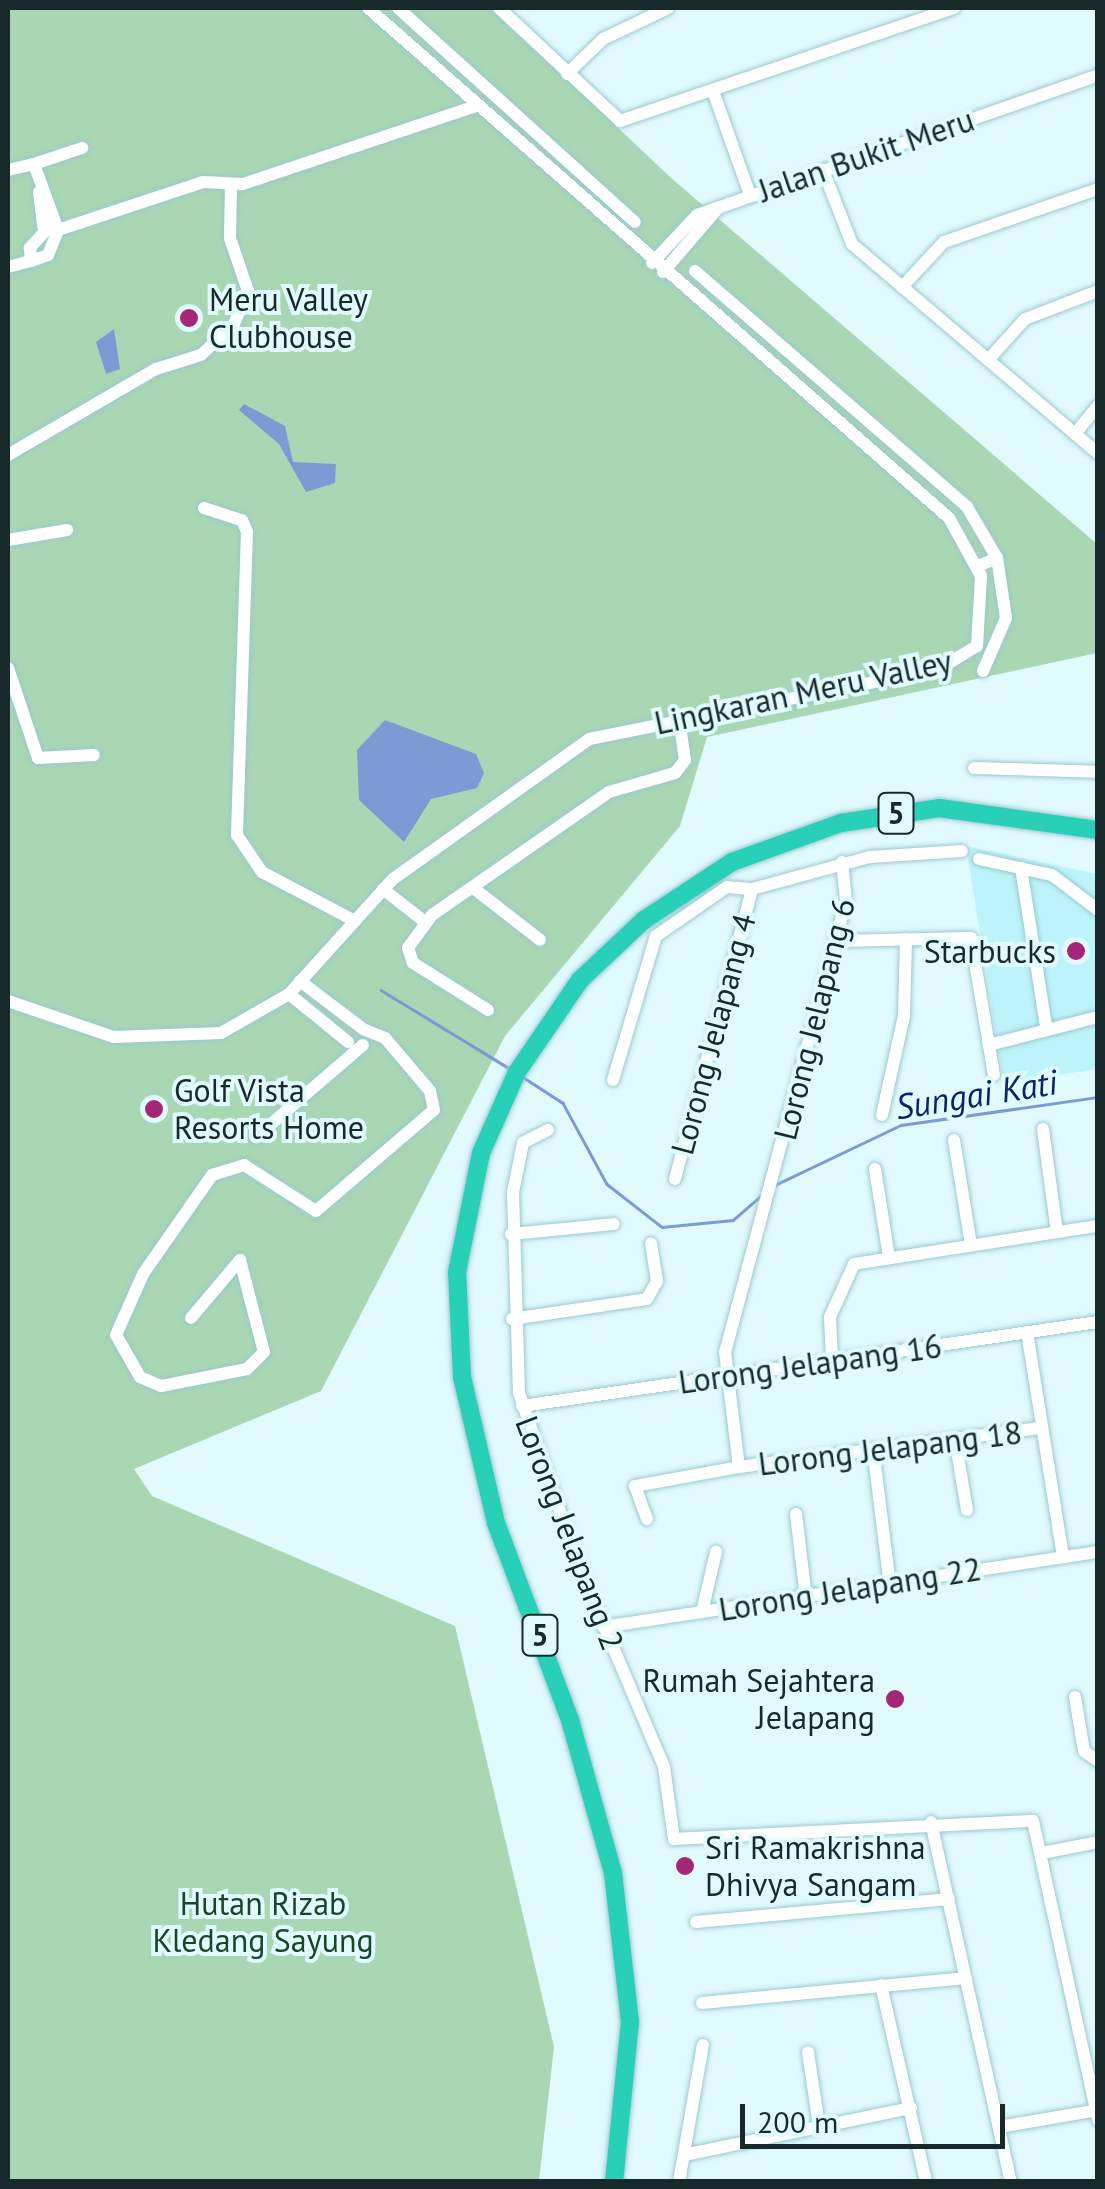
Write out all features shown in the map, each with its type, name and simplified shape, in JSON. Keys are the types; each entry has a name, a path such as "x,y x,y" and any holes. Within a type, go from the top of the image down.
{"highway":[{"name":"5","path":"614,2182 630,2022 612,1873 570,1720 488,1497 457,1335 465,1216 505,1096 530,1050 598,961 705,878 789,839 912,811 1014,813 1096,838"}],"street":[{"name":"Lingkaran Meru Valley","path":"8,1001 88,1032 140,1039 221,1033 289,994 382,889 583,742 962,662 980,640 978,566 949,518 657,267 368,8"},
{"path":"398,8 635,222"},
{"path":"499,8 620,121 954,8"},
{"path":"567,74 602,39 668,8"},
{"name":"Jalan Bukit Meru","path":"657,267 690,219 1098,74"},
{"path":"713,91 750,195"},
{"path":"51,227 203,182 230,185 476,106"},
{"path":"527,152 540,138"},
{"path":"8,170 82,148"},
{"path":"8,267 48,255 51,227 34,164"},
{"path":"823,170 848,240 1098,453"},
{"path":"8,455 130,392 156,369 201,354 234,324 248,291 230,238 230,185"},
{"path":"902,287 938,245 1098,189"},
{"path":"696,271 967,507 997,558 1006,618 984,671"},
{"path":"988,360 1024,319 1098,291"},
{"path":"785,377 798,362"},
{"path":"1075,434 1098,406"},
{"path":"8,468 20,446"},
{"path":"204,508 237,518 247,532 237,835 262,872 353,920"},
{"path":"8,540 67,530"},
{"path":"978,566 997,558"},
{"path":"8,668 38,758 94,755"},
{"path":"488,1010 412,963 408,948 425,922 609,792 675,774 685,760 678,719"},
{"path":"974,768 1098,772"},
{"path":"613,1080 656,936 727,887 752,888 842,862 962,850"},
{"path":"979,860 1052,875 1098,910"},
{"name":"Lorong Jelapang 6","path":"724,1376 836,941 848,885 842,862"},
{"path":"1021,868 1046,1025"},
{"path":"472,887 540,940"},
{"name":"Lorong Jelapang 4","path":"675,1179 752,888"},
{"path":"382,889 425,922"},
{"path":"836,941 970,938 994,1076"},
{"path":"882,1115 904,1016 906,939"},
{"path":"300,981 358,1038"},
{"path":"191,1318 240,1260 264,1352 247,1368 161,1386 140,1377 116,1329 216,1172 244,1164 316,1210 427,1118 433,1095 387,1042 358,1038 310,1012 289,994"},
{"path":"310,1012 321,998"},
{"path":"989,1045 1010,1034 1098,1017"},
{"path":"256,1136 345,1061 358,1038"},
{"path":"1042,1129 1057,1232"},
{"name":"Lorong Jelapang 2","path":"548,1130 521,1147 511,1234 512,1320 522,1406 603,1627 664,1767 674,1839 716,1841 931,1822"},
{"path":"954,1140 971,1245"},
{"path":"874,1169 888,1257"},
{"path":"511,1234 614,1224"},
{"path":"832,1360 828,1327 842,1274 888,1257 1098,1226"},
{"path":"512,1320 648,1299 657,1282 651,1243"},
{"name":"Lorong Jelapang 16","path":"522,1406 1098,1322"},
{"path":"1026,1332 1062,1556"},
{"name":"Lorong Jelapang 18","path":"724,1376 739,1468"},
{"name":"Lorong Jelapang 18","path":"648,1519 635,1486 874,1448 1042,1428"},
{"path":"955,1439 967,1510"},
{"path":"874,1448 889,1578"},
{"path":"796,1514 806,1598"},
{"path":"702,1612 716,1552"},
{"name":"Lorong Jelapang 22","path":"603,1627 806,1598 889,1578 1098,1552"},
{"path":"1075,1697 1084,1751 1098,1761"},
{"path":"999,2128 1097,2113 1042,1853 1034,1822 931,1822 999,2128 1012,2182"},
{"path":"1042,1853 1098,1842"},
{"path":"696,1922 949,1899"},
{"path":"702,2003 966,1978"},
{"path":"881,1985 926,2182"},
{"path":"679,2182 702,2045"},
{"path":"808,2052 819,2126"},
{"path":"684,2155 911,2108"}],"shaded area":[{"path":"966,846 1097,874 1097,1069 1004,1083"}],"green space":[{"name":"Hutan Rizab Kledang Sayung","path":"8,8 492,8 670,177 1097,544 1097,653 707,737 680,826 505,1036 321,1391 134,1469 152,1496 455,1626 554,2047 539,2181 8,2182"}],"water":[{"path":"114,329 120,369 106,374 96,342"},
{"path":"244,404 285,426 293,462 336,464 335,483 306,492 279,444 239,410"},
{"path":"385,720 476,754 484,773 477,788 431,799 404,842 359,800 357,750"}],"waterway":[{"name":"Sungai Kati","path":"381,990 512,1070"},
{"name":"Sungai Kati","path":"523,1077 563,1103 607,1184 662,1227 733,1220 761,1196"},
{"name":"Sungai Kati","path":"775,1185 901,1125 1098,1097"}],"place":[{"name":"Meru Valley Clubhouse","path":"189,318"},
{"name":"Starbucks","path":"1076,951"},
{"name":"Golf Vista Resorts Home","path":"154,1109"},
{"name":"Rumah Sejahtera Jelapang","path":"895,1699"},
{"name":"Sri Ramakrishna Dhivya Sangam","path":"685,1866"}]}
